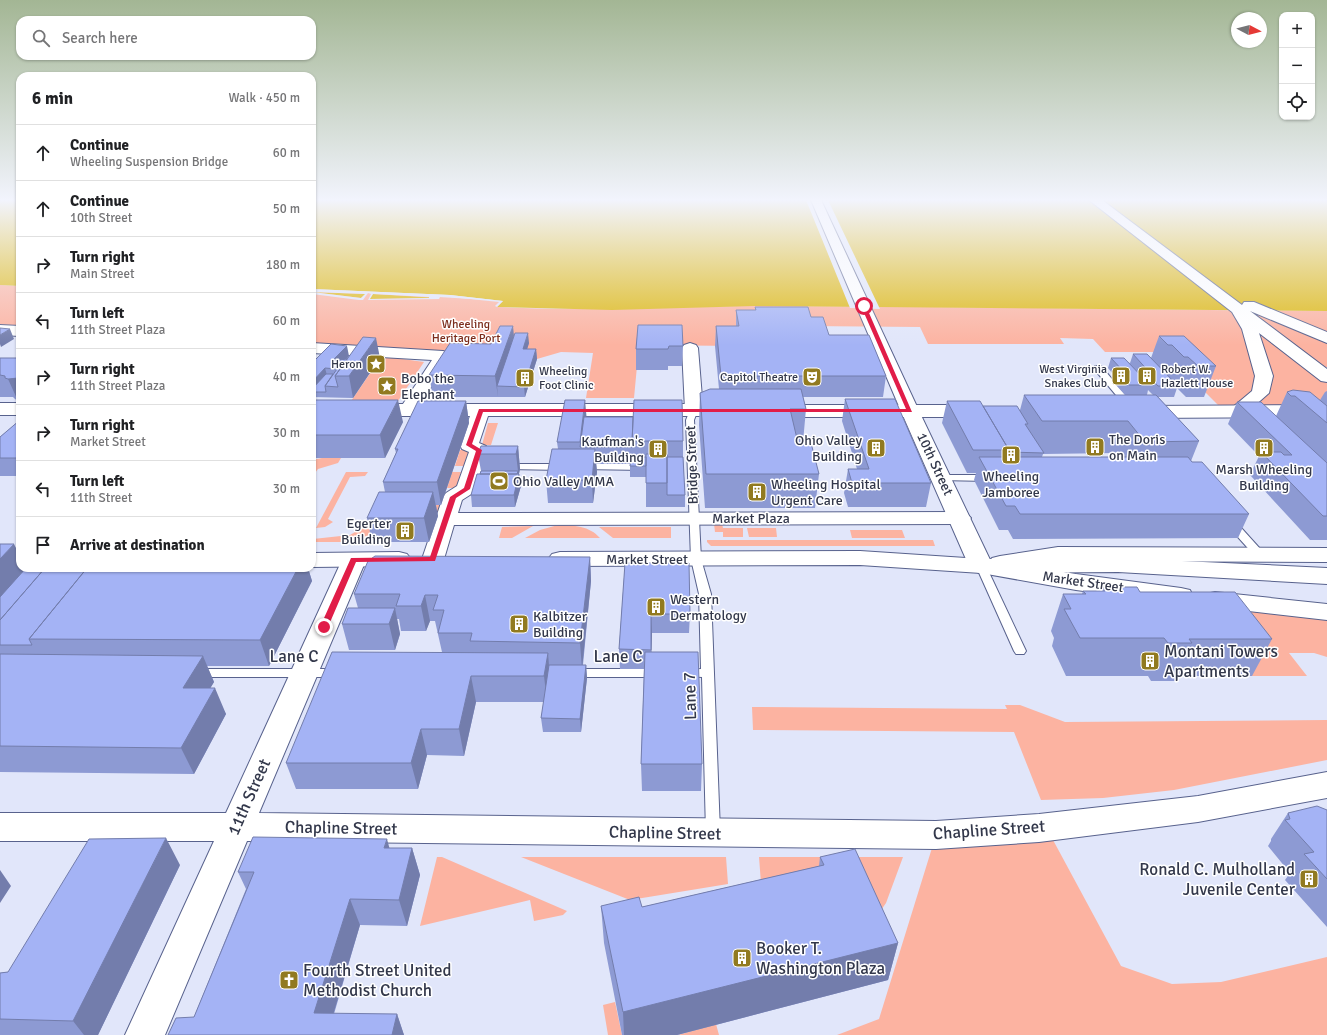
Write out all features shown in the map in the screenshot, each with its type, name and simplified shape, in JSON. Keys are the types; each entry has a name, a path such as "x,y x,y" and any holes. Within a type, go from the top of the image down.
{"main road":[{"path":"1163,248 1242,305 1327,360"},
{"path":"1171,248 1242,305 1327,378"},
{"path":"1242,305 1327,338"},
{"path":"1236,412 1260,392 1264,376 1242,305"},
{"path":"1286,334 1327,364"},
{"path":"0,409 16,409"},
{"path":"316,410 991,411"},
{"name":"10th Street","path":"910,411 982,566"},
{"path":"1112,412 1140,417 1236,412 1327,411"},
{"name":"Market Street","path":"542,559 860,558 982,566 1076,582 1204,599 1327,612"},
{"path":"316,560 456,559"},
{"name":"11th Street","path":"145,1035 354,560"},
{"path":"982,566 1118,565 1327,576"},
{"name":"Chapline Street","path":"0,827 236,826 713,834 936,835 1039,828 1198,809 1327,785"}],"street":[{"name":"10th Street","path":"837,248 910,411"},
{"path":"0,330 16,331"},
{"path":"316,348 443,356 408,410"},
{"name":"Bridge Street","path":"690,348 694,410"},
{"path":"433,559 453,497 466,489 479,450 469,445 481,410"},
{"name":"Market Plaza","path":"446,519 960,518"},
{"name":"Market Street","path":"982,566 1058,554 1327,555"}],"lane":[{"path":"1098,368 1140,417"},
{"name":"Bridge Street","path":"694,410 690,420 696,559"},
{"path":"679,466 692,466"},
{"path":"500,467 655,467"},
{"path":"942,478 995,478"},
{"path":"1227,517 1259,554"},
{"name":"Lane 7","path":"696,559 705,594 713,834"},
{"path":"982,566 1020,651"},
{"name":"Lane C","path":"560,672 708,672"},
{"name":"Lane C","path":"180,673 349,673"}],"green space":[{"path":"0,285 16,286 16,331 0,330"},
{"name":"Wheeling Heritage Port","path":"316,289 503,301 498,307 562,309 827,306 1327,311 1327,367 1314,367 1327,377 1327,411 1225,412 1167,354 1152,352 1105,352 1093,339 1060,338 1064,344 928,344 920,327 806,326 738,346 639,345 634,398 586,398 593,353 561,352 537,359 443,356 316,348"},
{"path":"382,356 424,362 398,401 351,401"},
{"path":"488,423 498,423 491,445 482,445"},
{"path":"460,450 472,450 471,466 455,466"},
{"path":"341,458 338,463 318,469 316,472 316,459"},
{"path":"346,472 368,472 365,476 350,477 328,519 333,522 325,527 316,528"},
{"path":"394,472 441,505 438,516 384,516 372,542 316,542 316,539 350,535 372,522"},
{"path":"452,472 461,472 459,478 467,479 464,488 447,488"},
{"path":"714,524 722,524 723,528 743,528 743,537 723,537 723,532 715,532"},
{"path":"558,525 581,527 591,531 600,538 525,538 540,530"},
{"path":"533,526 512,538 499,538 502,527"},
{"path":"599,527 671,527 671,538 613,538"},
{"path":"747,528 776,528 777,537 749,537"},
{"path":"850,530 902,530 905,538 852,538"},
{"path":"707,540 933,540 935,546 711,546"},
{"path":"1227,602 1327,612 1327,657 1314,653 1289,653 1307,676 1252,676 1218,628"},
{"path":"1005,705 1020,705 1065,722 1327,720 1327,760 1174,790 1103,798 1041,800 1014,732 753,730 752,707 1007,709"},
{"path":"1046,827 1121,966 1172,984 1221,982 1327,957 1327,1035 837,1035 879,1019 936,835"},
{"path":"437,857 442,857 567,911 563,915 534,921 530,900 420,926"},
{"path":"521,857 726,857 728,884 630,900"},
{"path":"759,857 903,857 886,903 866,932 762,896"},
{"path":"615,1002 622,1035 608,1035 603,1005"},
{"path":"716,1024 719,1035 678,1035"}],"shaded area":[{"path":"0,248 16,248 16,286 0,285"},
{"path":"316,248 1327,248 1327,311 754,306 612,310 497,307 503,301 450,295 316,289"},
{"path":"316,292 316,292 366,294 361,298"},
{"path":"373,294 438,298 369,299"}],"pier":[{"path":"826,248 851,248 880,309 850,308"},
{"path":"316,289 450,295 503,301 497,307 495,306 499,302 450,297 440,297 439,299 368,300 371,294 368,293 363,300 316,295 316,292 361,298 365,294 316,292","holes":["373,294 429,298 370,299"]}],"building":[{"path":"755,307 808,307 811,317 823,317 829,335 869,335 886,376 721,376 716,326 739,326 736,310 756,310"},
{"path":"638,325 682,325 683,346 669,346 668,349 636,349"},
{"path":"500,326 513,326 495,376 429,375 450,343 491,344"},
{"path":"0,328 10,329 0,335"},
{"path":"515,333 528,333 523,349 536,349 524,387 497,386"},
{"path":"1159,336 1184,336 1216,366 1198,366 1188,357 1184,357 1172,345 1168,345"},
{"path":"363,337 376,338 349,376 335,376"},
{"path":"331,344 347,346 332,361 347,359 335,376 338,387 325,386 337,369 325,368 316,378 316,359"},
{"path":"1133,354 1147,354 1178,386 1158,386 1146,373 1150,373"},
{"path":"0,358 16,358 16,378 8,379 5,378 5,376 0,375"},
{"path":"1111,358 1124,358 1150,385 1129,385 1119,373 1125,373"},
{"path":"326,374 333,374 325,386 326,392 316,392 316,385"},
{"path":"710,389 801,389 806,409 790,409 798,443 811,443 819,474 706,474 700,393"},
{"path":"1293,390 1310,392 1327,406 1327,423 1295,396 1291,396 1287,392"},
{"path":"1024,395 1156,395 1199,441 1145,442 1128,421 1042,421"},
{"path":"845,399 895,399 931,483 852,483 848,469 869,469"},
{"path":"316,400 398,400 380,435 316,435"},
{"path":"565,400 585,400 580,442 557,442"},
{"path":"634,400 682,400 683,441 632,441"},
{"path":"418,401 466,401 437,482 383,482 398,449 395,449"},
{"path":"947,401 980,401 1009,450 973,450"},
{"path":"1237,402 1261,402 1327,463 1327,516 1323,516 1261,452 1281,452 1284,455 1292,455"},
{"path":"983,406 1017,406 1028,424 1025,424 1044,453 1008,452 1009,450"},
{"path":"584,417 633,417 632,447 580,447"},
{"path":"16,423 16,458 0,458 0,437"},
{"path":"481,446 518,446 516,454 478,454"},
{"path":"552,449 595,449 592,480 546,480"},
{"path":"646,454 667,454 667,483 646,483"},
{"path":"631,457 646,457 646,466 630,466"},
{"path":"667,457 683,457 685,495 667,495"},
{"path":"979,457 1188,457 1192,462 1202,462 1249,514 1020,514 1015,506 1006,506"},
{"path":"481,471 518,471 517,474 480,474"},
{"path":"477,474 519,474 514,495 471,495"},
{"path":"379,492 433,492 424,518 367,518"},
{"path":"0,544 14,544 0,559"},
{"path":"375,556 590,557 580,643 470,641 472,633 438,633 444,610 433,610 438,595 425,595 421,606 396,606 400,594 354,594 368,561"},
{"name":"Western Dermatology","path":"625,563 689,563 690,614 651,614 651,650 619,649"},
{"path":"22,572 42,572 0,620 0,597"},
{"path":"42,572 84,572 29,639 32,645 0,645 0,620"},
{"path":"84,572 296,572 260,640 29,639"},
{"path":"1103,587 1137,587 1140,592 1235,592 1272,639 1189,639 1192,643 1168,643 1164,638 1080,638 1064,609 1071,609 1063,594 1086,594 1083,591 1105,591"},
{"path":"348,608 395,608 389,624 342,624"},
{"path":"332,652 548,653 544,676 471,676 459,729 421,729 411,763 286,763"},
{"path":"645,652 698,652 702,764 641,764"},
{"path":"0,654 203,656 183,688 215,688 181,748 0,746"},
{"path":"549,665 586,665 580,719 541,718"},
{"path":"1317,806 1327,810 1327,879 1304,854 1314,852 1285,820 1290,819 1288,813"},
{"name":"Fourth Street United Methodist Church","path":"253,837 387,839 384,848 412,848 399,900 350,899 314,1013 397,1014 392,1035 168,1035 176,1018 194,1017 254,872 238,872"},
{"path":"166,838 73,1021 0,1019 0,973 8,972 89,839"},
{"path":"855,849 898,943 623,1012 601,906 639,897 642,907 824,865 820,857"}],"place":[{"name":"Heron","path":"376,364"},
{"name":"West Virginia Snakes Club","path":"1121,376"},
{"name":"Robert W. Hazlett House","path":"1147,376"},
{"name":"Capitol Theatre","path":"812,377"},
{"name":"Wheeling Foot Clinic","path":"525,378"},
{"name":"Bobo the Elephant","path":"387,386"},
{"name":"The Doris on Main","path":"1095,447"},
{"name":"Ohio Valley Building","path":"876,448"},
{"name":"Marsh Wheeling Building","path":"1264,448"},
{"name":"Kaufman's Building","path":"658,449"},
{"name":"Wheeling Jamboree","path":"1011,455"},
{"name":"Ohio Valley MMA","path":"499,481"},
{"name":"Wheeling Hospital Urgent Care","path":"757,492"},
{"name":"Egerter Building","path":"405,531"},
{"name":"Western Dermatology","path":"656,607"},
{"name":"Kalbitzer Building","path":"519,624"},
{"name":"Montani Towers Apartments","path":"1150,661"},
{"name":"Ronald C. Mulholland Juvenile Center","path":"1309,879"},
{"name":"Booker T. Washington Plaza","path":"742,958"},
{"name":"Fourth Street United Methodist Church","path":"289,980"}],"route":[{"path":"324,627 354,560 433,559 453,497 466,489 479,450 469,445 481,410 910,411 864,306"}]}
